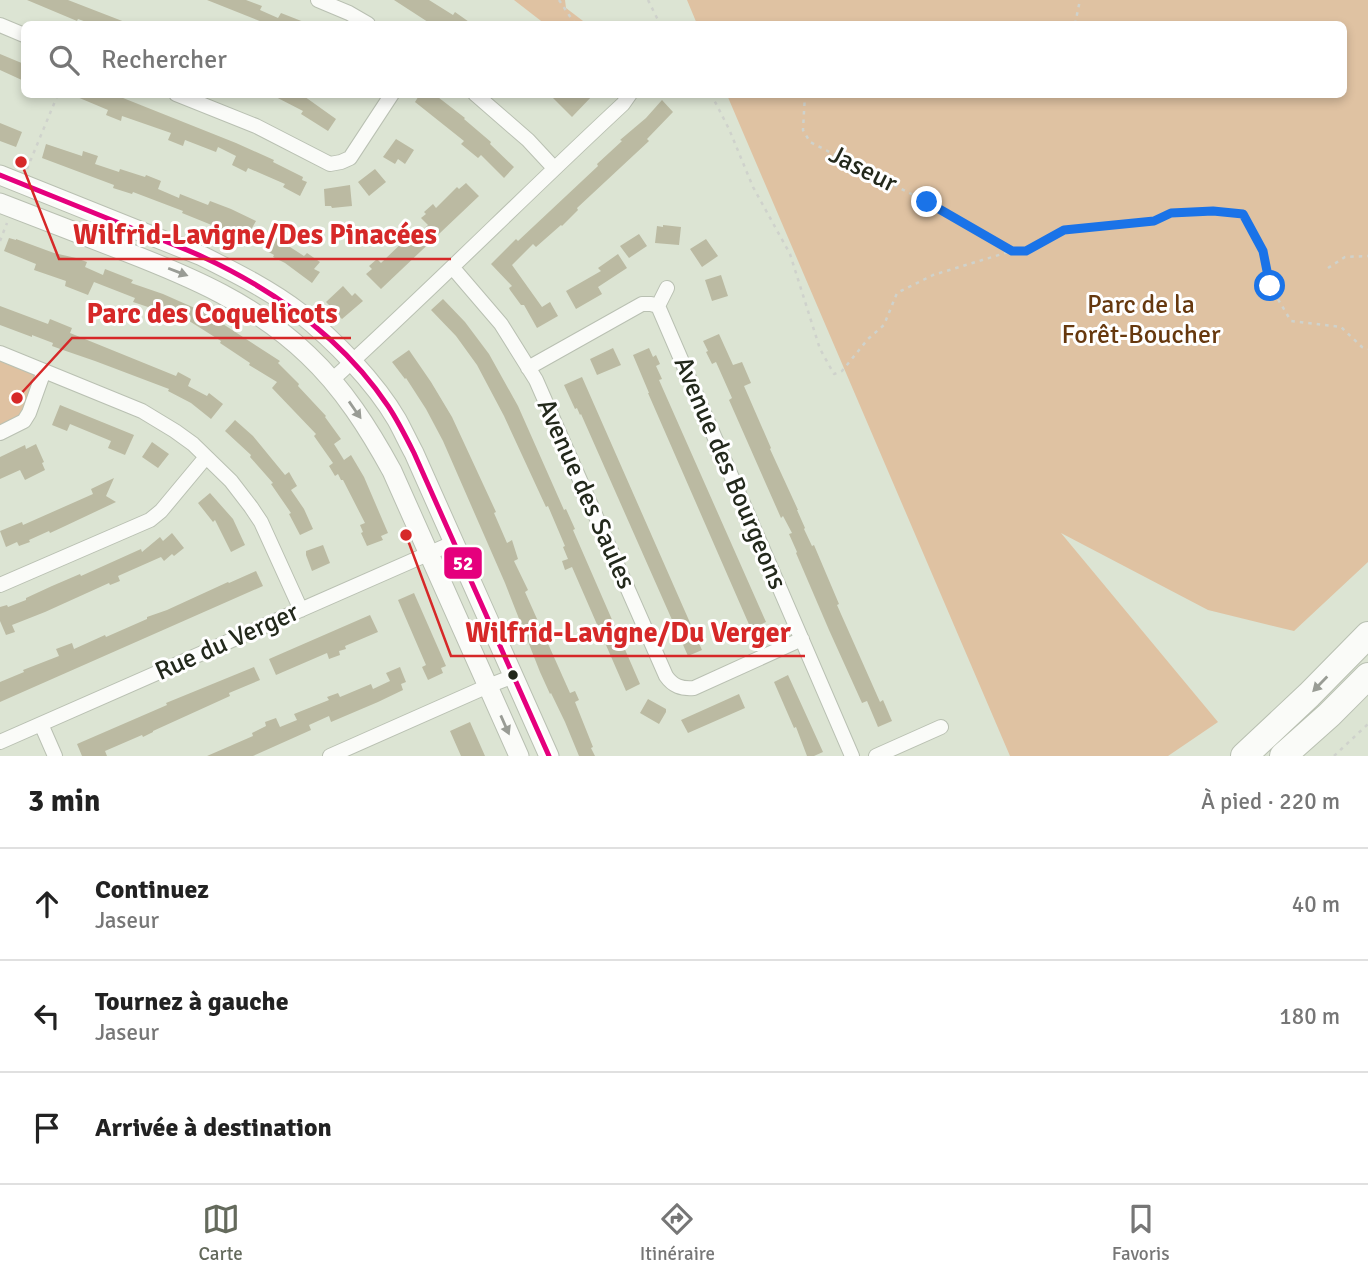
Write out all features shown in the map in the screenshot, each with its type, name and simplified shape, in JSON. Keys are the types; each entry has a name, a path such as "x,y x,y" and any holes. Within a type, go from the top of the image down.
{"highway":[{"path":"1244,756 1310,695 1368,635"},
{"path":"1283,756 1368,676"}],"street":[{"path":"318,0 363,21"},
{"path":"0,25 21,34"},
{"path":"186,98 256,126 330,164 350,158 389,98"},
{"path":"480,98 528,140 554,168"},
{"path":"332,380 453,268 627,98"},
{"path":"0,175 233,271 299,312 352,362 396,418 414,453 549,756"},
{"path":"5,211 189,276 276,327 308,354 351,404 392,471 519,756"},
{"name":"Avenue des Saules","path":"453,268 501,324 546,401 666,676 671,682 685,688 694,688 802,639"},
{"path":"528,368 642,304 658,306 667,288"},
{"name":"Avenue des Bourgeons","path":"658,306 852,756"},
{"path":"0,353 142,411 192,444 231,481 261,522 301,610"},
{"path":"0,433 24,421 44,371"},
{"path":"0,585 150,520 161,511 206,457"},
{"name":"Rue du Verger","path":"0,742 455,542"},
{"path":"330,756 357,750 514,676"},
{"path":"41,724 55,756"},
{"path":"876,756 941,727"}],"path":[{"path":"559,0 573,21"},
{"path":"648,0 658,21"},
{"path":"1076,21 1080,0"},
{"path":"26,171 56,98"},
{"path":"713,98 729,128 753,187 790,254 820,349 834,374 842,372 868,339 884,325 897,293 933,275 1012,251 1026,251 1064,230 1154,221 1171,213 1213,211 1243,214 1263,251 1270,286 1291,321 1341,327 1362,347 1368,349"},
{"name":"Jaseur","path":"805,98 803,130 810,142 927,202 1012,251"},
{"path":"0,241 5,211"},
{"path":"1328,268 1345,257 1368,256"},
{"path":"1334,756 1368,724"}],"green space":[{"path":"514,0 565,0 566,8 583,21 541,21"},
{"name":"Parc de la Forêt-Boucher","path":"687,0 1368,0 1368,562 1294,631 1208,610 1061,533 1218,722 1168,756 1010,756 728,98 1347,98 1347,21 696,21"},
{"path":"0,353 44,371 29,413 0,433"}],"building":[{"path":"27,0 68,0 122,21 77,21"},
{"path":"207,0 246,0 262,6 260,10 278,18 281,13 301,21 260,21"},
{"path":"394,0 429,0 468,21 426,21"},
{"path":"0,54 21,63 21,80 0,70"},
{"path":"80,98 123,98 274,160 273,162 303,177 302,180 307,182 300,196 283,187 285,184 248,168 246,172 232,165 236,156 218,147 216,152 185,140 183,146 168,140 171,133 122,116 121,121 106,115 108,110"},
{"path":"278,98 307,98 336,119 328,131 301,114 303,111"},
{"path":"418,98 439,98 465,118 514,167 504,178 481,155 478,158 461,144 464,141 415,102"},
{"path":"553,98 590,98 572,117"},
{"path":"662,100 673,112 647,139 649,141 577,208 562,226 536,247 533,244 512,265 542,307 550,302 558,316 537,328 524,305 521,305 510,290 512,286 491,264 598,166 597,164 622,141 620,140"},
{"path":"0,123 22,132 16,147 0,141"},
{"path":"396,139 414,150 405,164 398,159 395,164 383,157"},
{"path":"46,144 82,156 83,151 98,156 95,164 161,181 158,189 179,198 180,194 208,205 210,201 231,209 256,221 252,228 258,231 252,244 182,213 183,211 133,192 132,194 113,188 114,185 42,158"},
{"path":"375,169 386,182 369,196 358,182"},
{"path":"466,183 479,196 381,289 366,274 372,269 369,266 377,259 381,263 409,236 412,239 428,225 421,218 426,214 424,212 433,204 436,208 457,187 459,189"},
{"path":"350,185 352,206 325,206 324,189"},
{"path":"657,226 681,227 679,245 655,243"},
{"path":"639,234 647,246 629,258 620,246"},
{"path":"9,238 87,262 85,267 103,275 105,269 133,280 131,283 206,313 280,361 278,363 326,416 341,439 334,444 344,460 351,455 364,477 388,533 381,536 383,540 367,546 360,525 365,523 343,480 338,474 335,476 329,466 333,463 314,436 316,434 272,388 277,382 186,319 183,326 164,318 166,313 133,302 135,298 94,282 88,295 65,286 66,281 34,270 36,264 4,251"},
{"path":"276,238 304,256 307,253 320,262 314,269 320,272 312,283 267,251"},
{"path":"706,239 718,256 702,267 690,249"},
{"path":"618,254 627,268 598,287 602,294 576,309 566,291 601,271 598,268"},
{"path":"721,275 728,296 712,301 705,280"},
{"path":"343,286 352,296 355,293 363,301 342,319 335,312 331,312 332,308 326,302"},
{"path":"443,299 465,322 489,354 518,406 575,529 573,530 640,684 626,691 572,567 565,570 562,561 568,559 563,547 565,546 504,416 477,365 456,336 431,310"},
{"path":"0,306 48,324 50,319 72,328 70,333 176,376 178,372 191,379 188,386 207,396 209,393 223,404 211,419 191,403 168,391 169,389 0,325"},
{"path":"719,334 733,365 742,362 751,383 744,386 770,449 880,702 883,700 892,721 878,727 867,701 862,703 829,630 796,553 789,534 792,533 783,516 781,518 729,400 732,398 716,362 712,364 706,352 708,351 703,341"},
{"path":"613,348 621,365 597,375 590,359"},
{"path":"649,348 660,364 656,366 662,379 659,380 766,622 751,629 633,355"},
{"path":"409,350 452,417 496,512 494,513 507,543 512,540 518,559 514,561 528,590 525,592 570,693 575,691 579,700 575,702 595,756 579,756 540,672 505,583 443,441 406,378 392,362"},
{"path":"582,377 702,650 688,656 581,414 575,409 564,385"},
{"path":"60,405 134,435 125,455 108,448 111,441 70,424 67,431 52,425"},
{"path":"235,420 253,436 285,475 289,472 297,486 291,490 313,529 300,535 289,514 291,513 271,484 273,483 251,455 225,431"},
{"path":"152,442 169,454 158,468 142,457"},
{"path":"36,444 45,470 25,480 20,470 0,479 0,457 25,445 26,449"},
{"path":"114,478 106,496 116,502 29,540 30,542 19,546 17,542 6,547 0,531 22,522 23,525 93,494 91,489"},
{"path":"210,493 233,519 245,545 231,552 215,520 213,522 198,503"},
{"path":"172,533 184,548 174,556 172,554 164,561 161,557 118,576 120,581 110,585 109,583 12,625 15,632 6,635 0,621 0,607 26,600 52,586 141,549 142,552 160,537 163,541"},
{"path":"323,545 330,563 312,571 306,551"},
{"path":"256,571 263,586 0,702 0,682 59,656 56,649 72,643 74,649 105,635 106,637"},
{"path":"414,593 446,666 441,668 443,673 428,680 422,667 426,665 398,600"},
{"path":"370,615 378,632 345,646 346,649 339,651 340,655 329,659 327,653 276,675 269,659"},
{"path":"254,667 260,680 229,693 230,696 143,737 142,735 105,751 107,756 82,756 77,744"},
{"path":"400,667 406,682 401,684 403,690 378,702 331,722 329,716 309,725 311,730 253,756 207,756 253,736 252,733 266,726 265,722 276,718 280,727 297,720 294,714 329,700 327,697 338,693 340,697 371,684 373,689 390,681 386,673"},
{"path":"788,675 823,752 814,756 807,756 774,682"},
{"path":"739,694 745,708 688,733 681,720"},
{"path":"648,699 666,709 659,724 640,713"},
{"path":"470,722 485,756 461,756 450,731"}],"transit line":[{"name":"52","path":"0,175 185,249 230,270 282,301 329,338 350,359 399,423 549,756"}],"place":[{"name":"Wilfrid-Lavigne/Des Pinacées","path":"21,162"},
{"name":"Parc des Coquelicots","path":"17,398"},
{"name":"Wilfrid-Lavigne/Du Verger","path":"406,535"}],"route":[{"path":"927,202 1012,251 1026,251 1064,230 1154,221 1171,213 1213,211 1243,214 1263,251 1270,286"}]}
